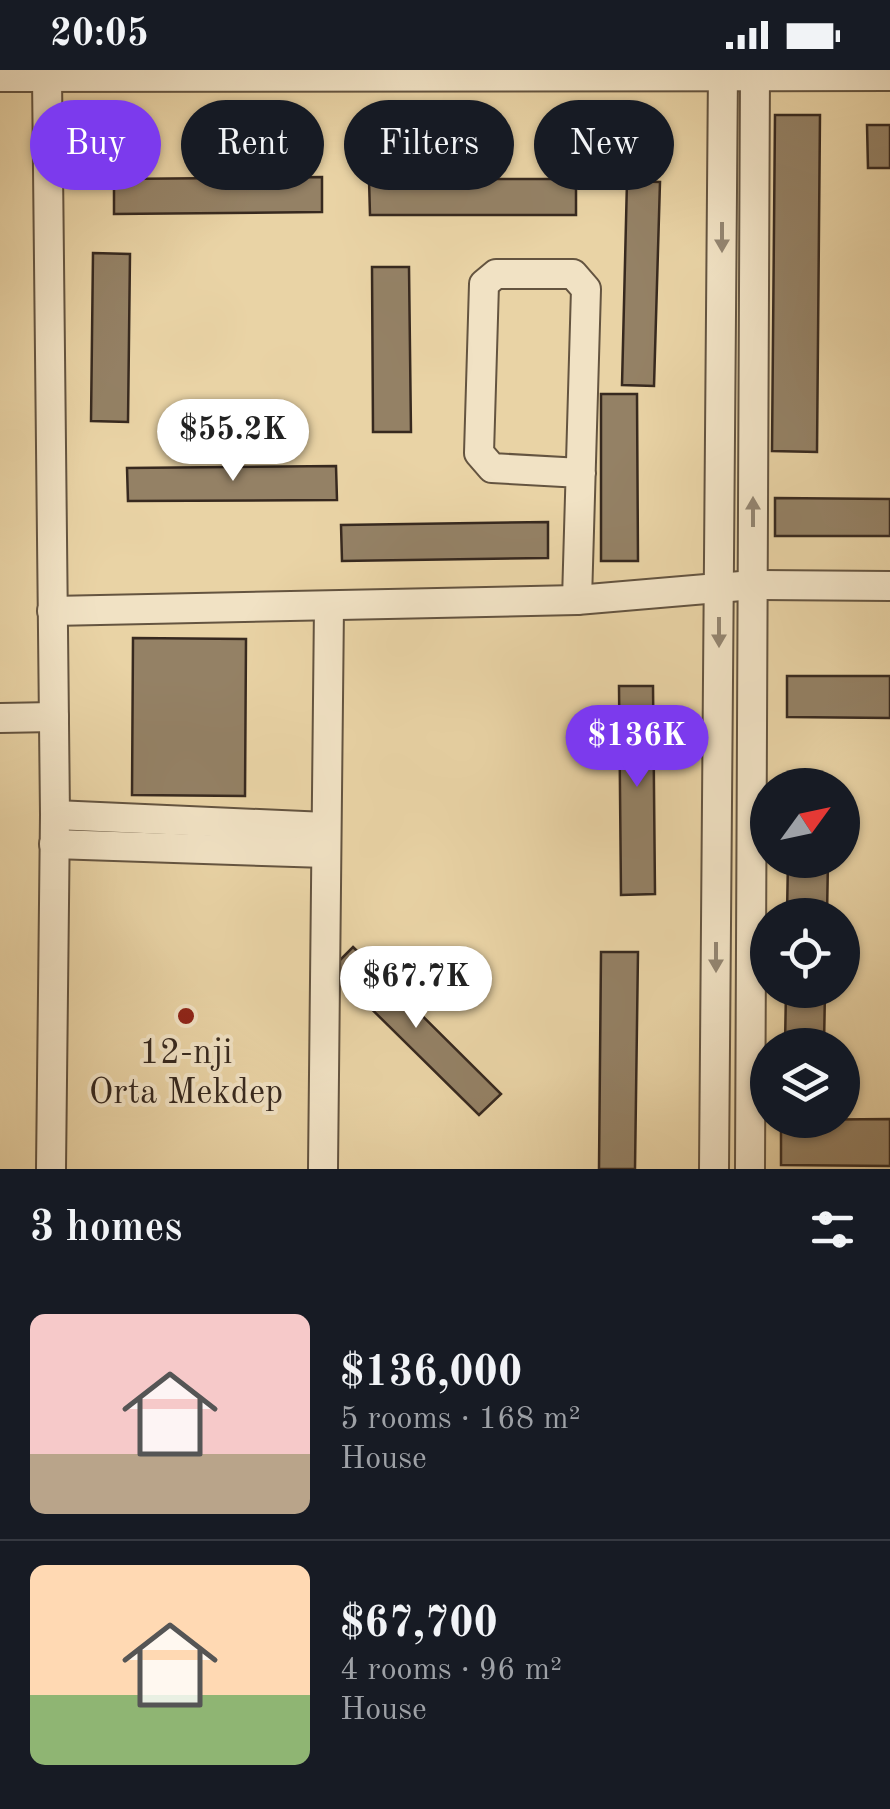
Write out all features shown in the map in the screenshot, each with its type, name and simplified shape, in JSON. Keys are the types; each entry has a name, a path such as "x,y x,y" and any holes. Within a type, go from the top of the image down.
{"street":[{"path":"714,1169 723,73"},
{"path":"0,77 723,73 890,76"},
{"path":"750,1169 754,73"},
{"path":"46,76 55,815 51,1169"},
{"path":"577,600 581,473 586,289 573,274 496,274 484,284 479,453 492,468 581,473"},
{"path":"52,611 577,600 752,585 890,586"},
{"path":"323,1169 329,606"},
{"path":"0,718 54,718"},
{"path":"55,815 326,840"},
{"path":"54,844 326,840"}],"building":[{"path":"775,115 820,115 817,452 772,451"},
{"path":"867,125 890,125 890,168 868,168"},
{"path":"181,178 181,190 322,190 322,212 114,214 114,190 161,190 161,179"},
{"path":"514,179 534,179 534,190 576,190 576,215 370,215 369,190 514,190"},
{"path":"627,190 660,190 654,386 622,385"},
{"path":"93,253 130,254 128,422 91,421"},
{"path":"372,267 409,267 411,432 373,432"},
{"path":"601,394 637,394 638,561 601,561"},
{"path":"336,466 337,500 128,501 127,468"},
{"path":"775,498 890,499 890,536 775,536"},
{"path":"548,522 548,558 342,561 341,525"},
{"path":"133,638 246,639 245,796 132,795"},
{"path":"787,676 890,676 890,718 787,717"},
{"path":"619,686 653,686 655,894 621,895"},
{"path":"788,878 828,878 827,898 787,898"},
{"path":"353,947 501,1094 479,1115 331,969"},
{"path":"601,952 638,952 635,1169 599,1169"},
{"path":"786,1008 825,1008 824,1028 785,1028"},
{"path":"860,1119 890,1119 890,1166 781,1165 781,1138 860,1138"}],"place":[{"name":"12-nji Orta Mekdep","path":"186,1016"}]}
